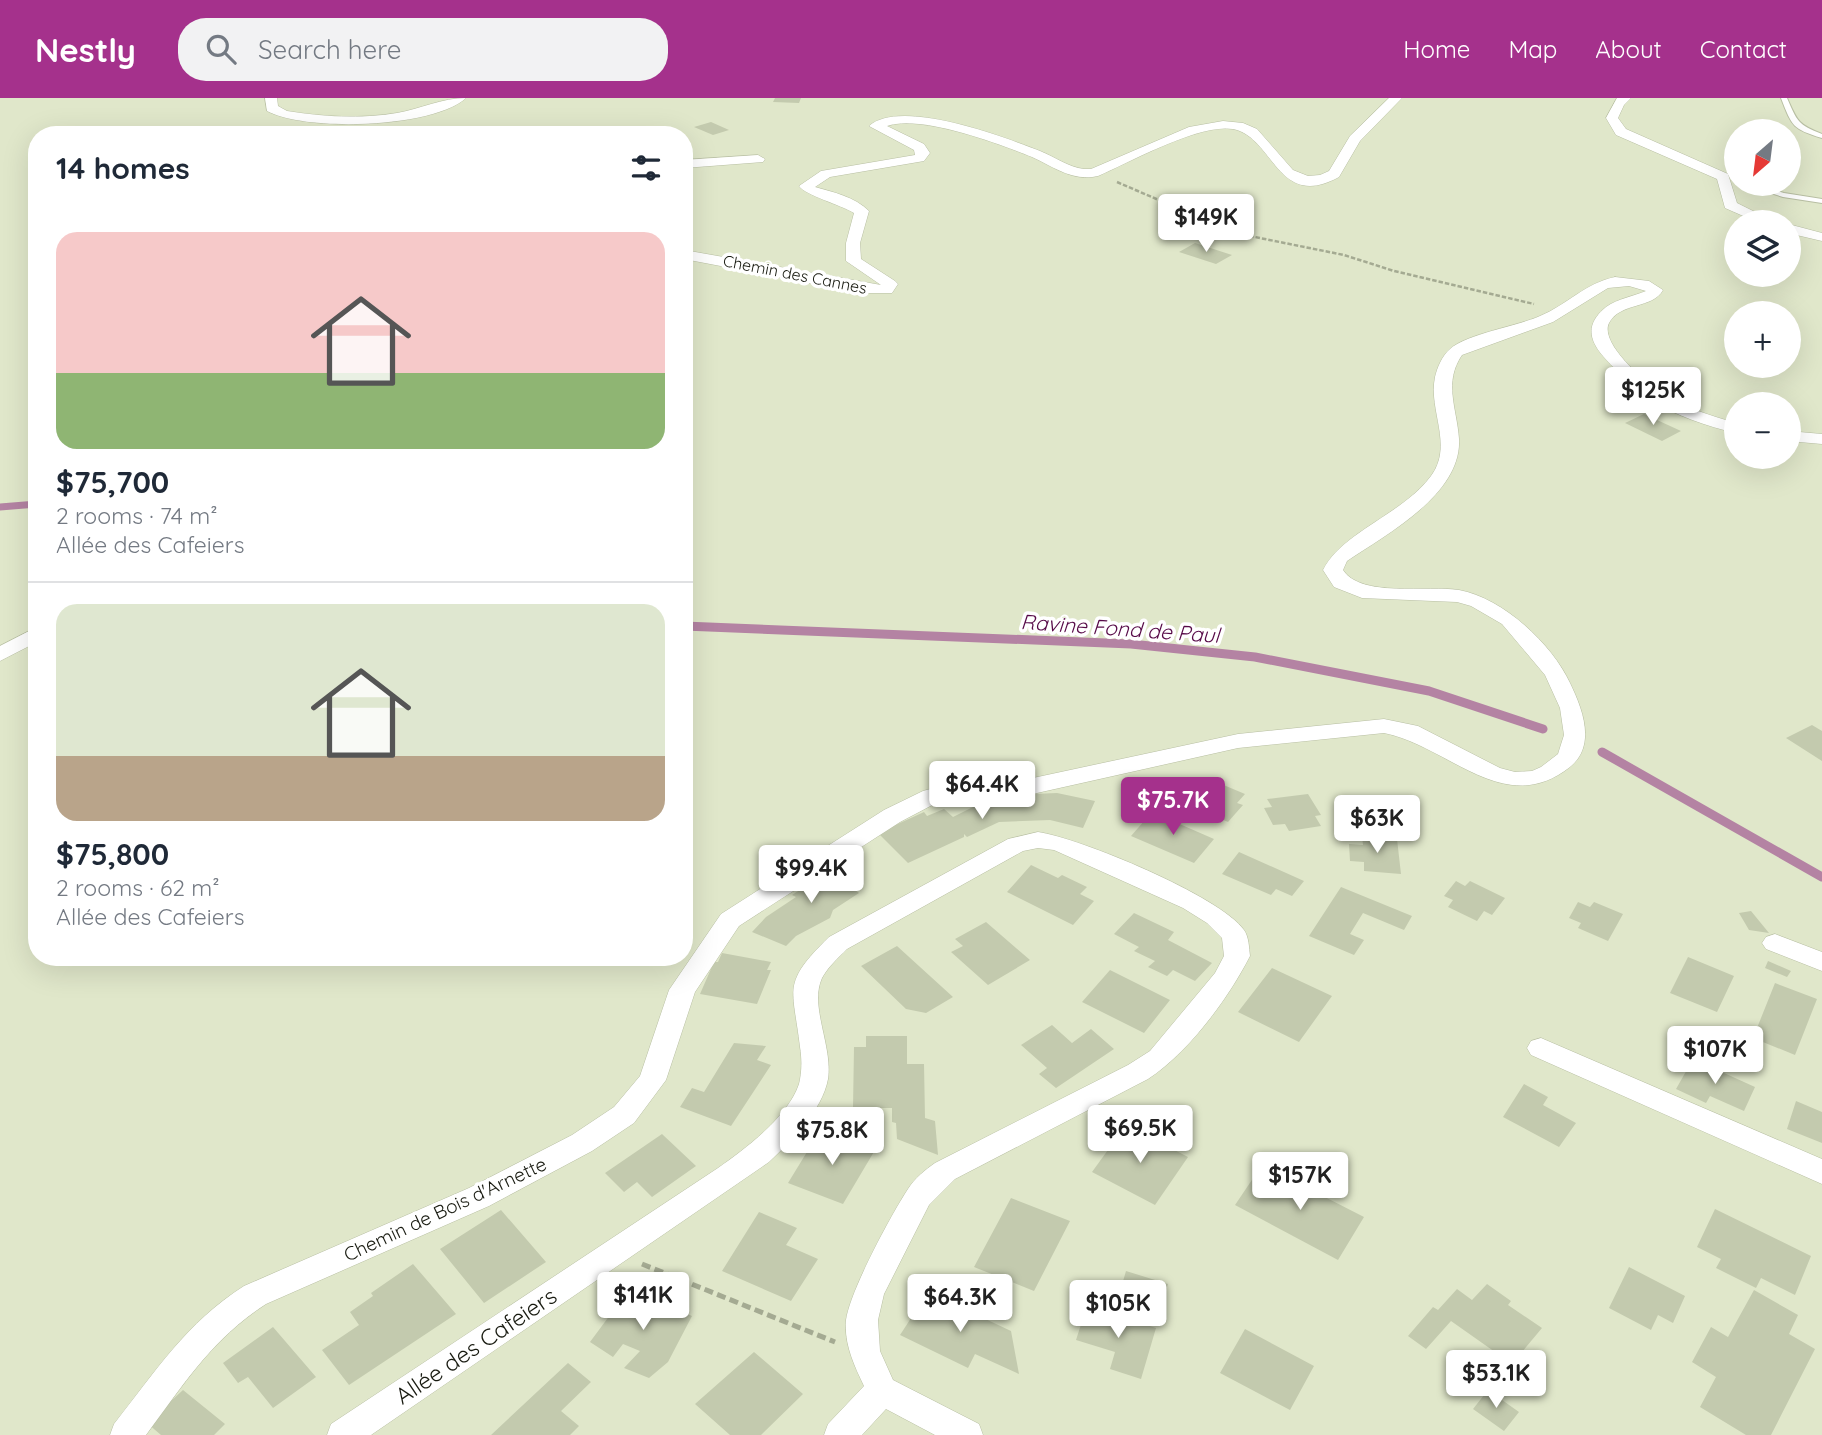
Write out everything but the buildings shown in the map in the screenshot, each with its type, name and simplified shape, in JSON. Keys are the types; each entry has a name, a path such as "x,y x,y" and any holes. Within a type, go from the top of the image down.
{"street":[{"path":"271,98 272,108 284,114 366,120 404,117 460,98"},
{"path":"1093,173 1194,130 1219,125 1240,127 1260,137 1286,173 1306,180 1327,178 1337,171 1354,139 1396,98"},
{"path":"1625,98 1618,103 1612,118 1621,132 1707,167 1728,179 1730,205 1741,210"},
{"name":"Chemin des Cannes","path":"693,256 887,290 890,284 855,261 853,243 862,211 843,200 806,186 826,174 919,158 923,153 919,147 876,126 885,121 920,120 954,127 1036,154 1071,172 1093,173"},
{"path":"693,163 758,159"},
{"path":"1801,231 1822,237"},
{"name":"Chemin de Bois d'Arnette","path":"126,1435 183,1357 214,1322 234,1307 255,1295 479,1197 582,1143 624,1115 652,1080 682,990 713,940 730,920 892,816 931,796 1019,789 1238,741 1384,726 1399,727 1424,737 1492,773 1514,779 1535,778 1549,772 1568,757 1575,735 1571,708 1555,673 1509,620 1486,606 1458,596 1362,592 1341,583 1333,570 1339,558 1426,494 1440,479 1447,463 1449,436 1441,385 1446,363 1456,352 1547,319 1569,308 1602,285 1624,282 1652,288 1655,290 1651,296 1615,308 1606,316 1600,325 1599,333 1605,350 1654,396 1703,419 1724,425"},
{"path":"1801,437 1822,439"},
{"path":"0,655 28,638"},
{"name":"Allée des Cafeiers","path":"344,1435 615,1253 756,1155 782,1131 801,1105 814,1080 814,1056 804,1000 806,977 819,958 849,936 1016,845 1038,841 1059,843 1079,850 1216,917 1234,935 1237,956 1225,979 1160,1058 1138,1072 945,1171 919,1196 869,1293 862,1320 863,1351 882,1390"},
{"path":"1775,943 1822,962"},
{"path":"1541,1048 1822,1172"},
{"path":"840,1435 882,1390 967,1435"}],"lane":[{"path":"1784,98 1790,119 1795,124 1822,136"},
{"path":"1790,196 1822,201"}],"path":[{"path":"1093,173 1235,233 1344,255 1394,271 1546,307 1569,308"},
{"path":"615,1253 837,1343 863,1351"}],"waterway":[{"name":"Ravine Fond de Paul","path":"0,507 28,505"},
{"name":"Ravine Fond de Paul","path":"693,626 1131,644 1255,657 1429,691 1543,729"},
{"name":"Ravine Fond de Paul","path":"1602,752 1822,877"}]}
